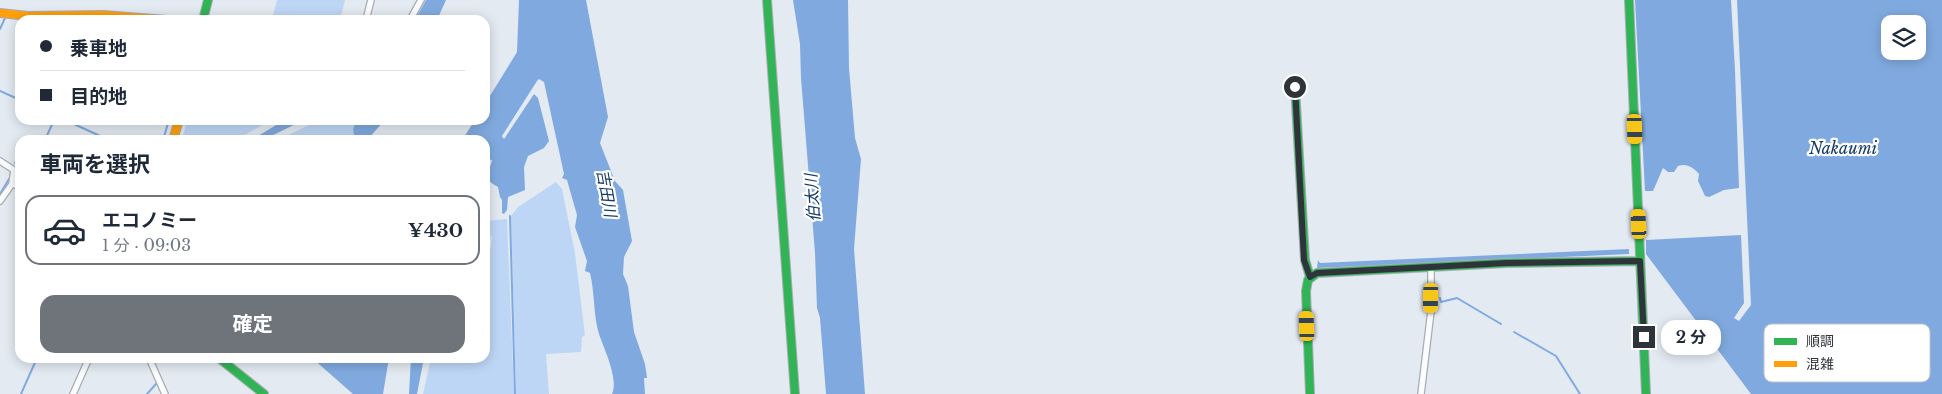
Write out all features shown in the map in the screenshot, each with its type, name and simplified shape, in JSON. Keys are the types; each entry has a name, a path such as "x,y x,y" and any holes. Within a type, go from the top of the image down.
{"street":[{"path":"204,15 208,0"},
{"path":"367,15 371,0"},
{"path":"413,15 421,0"},
{"path":"767,0 793,342 795,394"},
{"path":"1629,0 1646,394"},
{"path":"0,13 19,15"},
{"path":"1295,87 1304,260 1310,277 1306,291 1310,394"},
{"path":"0,162 14,169 12,184 0,201"},
{"path":"1310,277 1317,273 1431,267 1640,261"},
{"path":"1421,394 1431,311 1431,267"},
{"path":"73,394 87,363"},
{"path":"151,363 164,394"},
{"path":"225,363 264,394"}],"shaded area":[{"path":"277,0 345,0 341,15 273,15"},
{"path":"186,125 262,125 245,135 183,135"},
{"path":"309,125 355,125 354,135 288,135"},
{"path":"556,182 562,189 575,253 585,335 582,337 581,352 546,354 549,394 516,394 511,216 518,207"},
{"path":"507,219 514,394 423,394 430,363 490,363 490,247 492,236 490,237 490,221"}],"water":[{"path":"426,0 446,0 439,15 418,15"},
{"name":"吉田川","path":"519,0 586,0 608,117 600,143 615,181 623,190 632,241 624,257 623,274 628,286 634,332 645,364 647,378 644,378 645,394 612,394 614,380 597,326 590,273 585,271 587,261 575,227 577,215 567,180 562,178 564,174 544,82 539,79 537,81 502,136 504,139 534,94 538,98 549,141 544,148 528,156 524,167 525,190 508,197 507,210 504,214 502,213 502,200 498,187 490,182 492,160 490,160 490,135 465,135 472,125 490,125 490,96 517,52"},
{"name":"伯太川","path":"793,0 848,0 849,68 855,138 861,159 854,249 865,394 826,394 820,318 817,308 815,253 800,44"},
{"path":"1635,0 1731,0 1739,188 1724,190 1709,197 1705,196 1698,181 1699,174 1687,165 1684,165 1678,166 1674,172 1668,172 1663,168 1653,191 1645,191"},
{"name":"Nakaumi","path":"1737,0 1942,0 1942,394 1751,394 1646,254 1646,240 1741,235 1744,303 1734,318 1739,321 1751,305"},
{"path":"276,125 294,125 273,135 259,135"},
{"path":"355,125 380,125 372,135 354,135"},
{"path":"1629,249 1629,254 1317,268 1318,260 1320,263"},
{"path":"318,363 388,363 383,394 353,394"},
{"path":"411,363 423,363 417,394 409,394"}],"waterway":[{"path":"0,29 5,18"},
{"path":"0,91 15,98"},
{"path":"47,135 52,125"},
{"path":"76,125 98,135"},
{"path":"164,135 168,125"},
{"path":"0,194 9,179"},
{"path":"510,216 515,394"},
{"path":"1440,298 1441,302 1457,298 1501,324"},
{"path":"1514,332 1556,356 1580,394"},
{"path":"21,394 35,363"},
{"path":"147,394 156,384"}],"traffic: fast":[{"path":"204,15 208,0"},
{"path":"767,0 795,394"},
{"path":"1629,0 1646,394"},
{"path":"1295,87 1305,260 1310,277"},
{"path":"1310,394 1306,291 1308,280 1317,273 1506,263 1640,261"},
{"path":"225,363 264,394"}],"traffic: slow":[{"path":"0,13 19,15"},
{"path":"174,135 178,125"}],"route":[{"path":"1295,87 1304,260 1310,277 1317,273 1506,263 1640,261 1644,337"}]}
